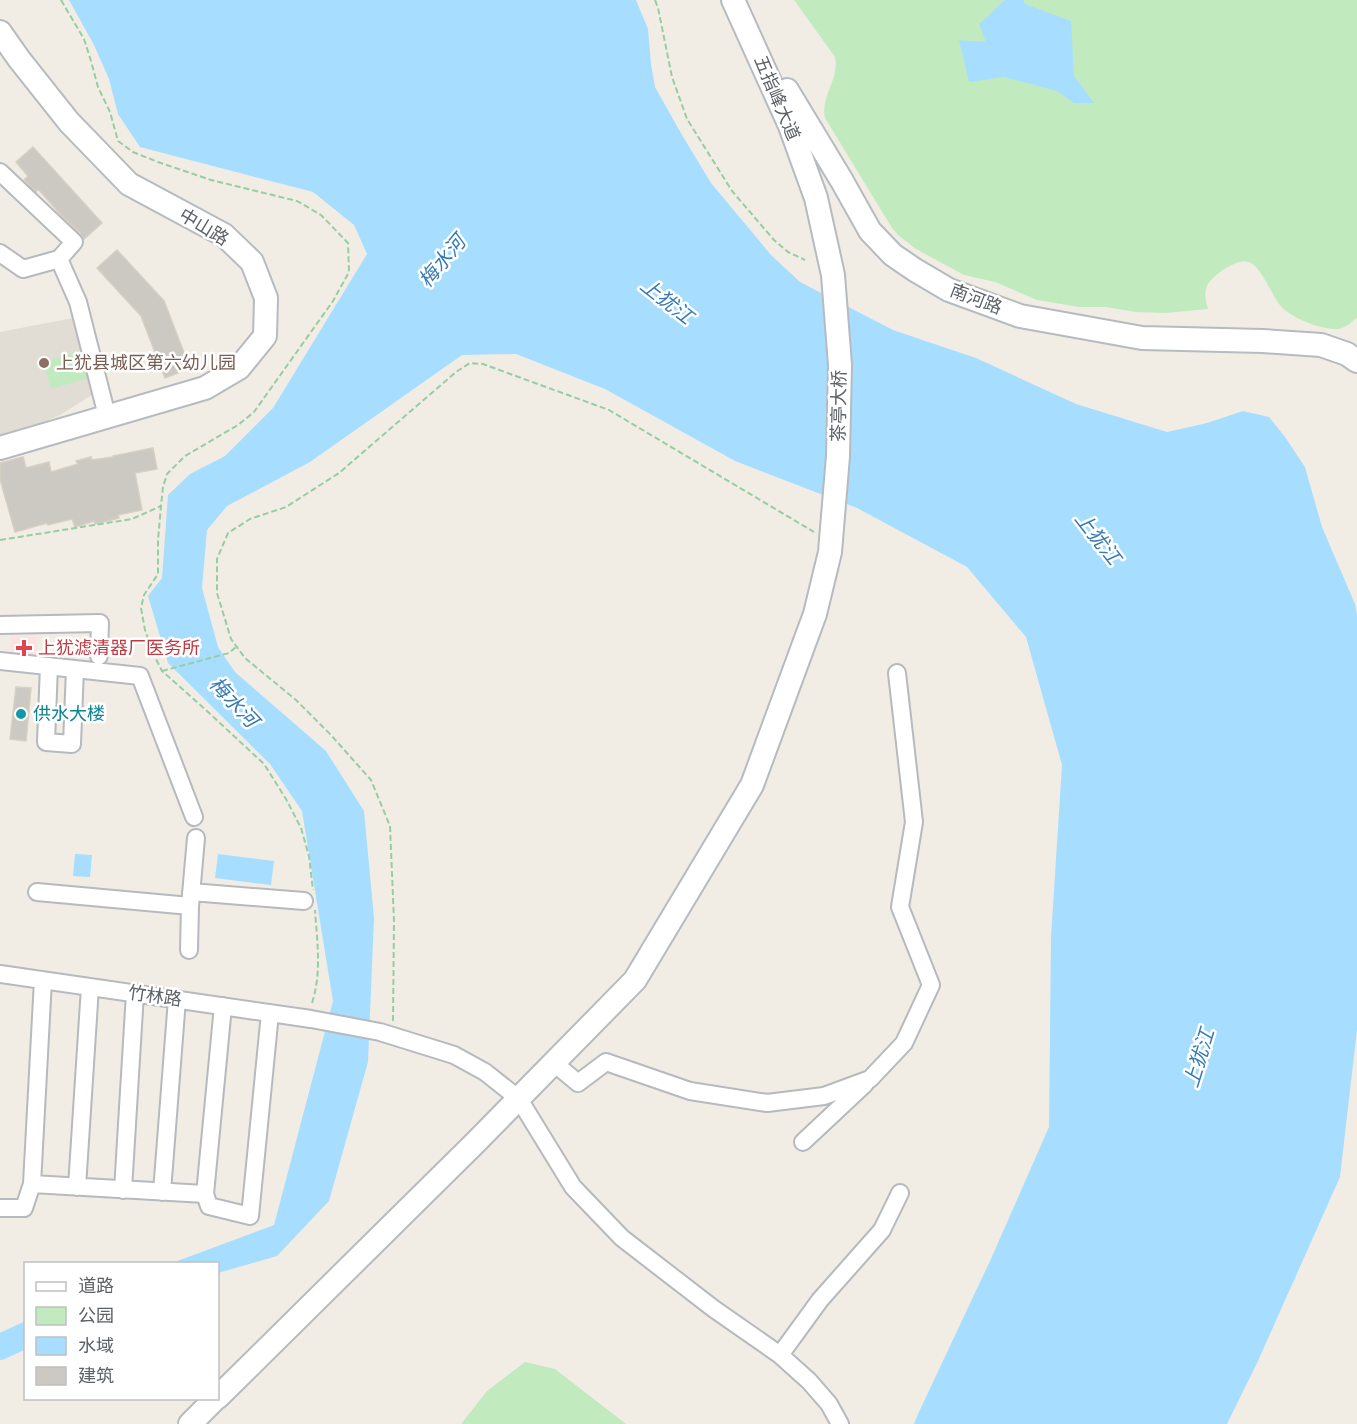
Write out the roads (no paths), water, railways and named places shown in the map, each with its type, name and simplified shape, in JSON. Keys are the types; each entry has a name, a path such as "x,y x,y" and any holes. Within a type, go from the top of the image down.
{"main road":[{"name":"五指峰大道","path":"735,3 790,126 816,198"},
{"name":"南河路","path":"735,3 870,231 893,255 949,291 1020,316 1142,338 1321,345 1347,354 1357,361"},
{"name":"中山路","path":"0,32 69,122 129,184 224,235 252,262 266,298 265,336 239,368 205,388 0,448"},
{"name":"茶亭大桥","path":"219,1396 476,1143 635,980 752,785 815,614 830,552 838,456 840,365 833,275 816,198"},
{"name":"茶亭大桥","path":"190,1424 215,1400"}],"street":[{"path":"0,172 75,242 59,259 23,269 1,255"},
{"path":"59,259 78,302 107,416"},
{"path":"0,625 100,623 99,656"},
{"path":"0,661 140,676 194,817"},
{"path":"49,666 46,742 72,744 75,669"},
{"path":"802,1143 870,1079 904,1043 931,985 900,907 914,822 897,673"},
{"path":"189,950 196,838"},
{"path":"37,892 191,899 310,901"},
{"name":"竹林路","path":"0,974 309,1018 386,1034 454,1055 485,1072 519,1098"},
{"path":"0,1208 24,1208 32,1185 43,980"},
{"path":"77,1187 90,987"},
{"path":"123,1190 135,993"},
{"path":"162,1192 177,999"},
{"path":"223,1006 205,1194 209,1206 250,1216 270,1013"},
{"path":"554,1063 578,1083 606,1062 690,1091 767,1103 824,1096 870,1079"},
{"path":"519,1098 573,1187 622,1238 714,1309 780,1355 809,1381 829,1404 840,1424"},
{"path":"32,1185 205,1194"},
{"path":"780,1355 820,1300 882,1230 900,1192"}],"water":[{"name":"上犹江","path":"69,0 636,0 648,29 655,87 682,135 711,183 771,255 800,282 893,330 976,358 1076,404 1167,432 1207,423 1243,411 1269,417 1305,467 1322,527 1355,604 1357,615 1357,1030 1340,1177 1258,1361 1227,1424 914,1424 1049,1127 1051,937 1062,765 1026,637 967,567 857,508 735,461 605,389 516,354 462,355 310,462 227,506 207,530 202,588 218,647 235,672 326,751 364,811 374,918 368,1062 329,1201 277,1256 219,1273 219,1262 175,1262 274,1225 333,1001 302,811 270,764 168,663 148,596 162,578 168,495 190,474 225,456 273,408 367,254 354,225 313,192 140,147 118,114 109,79 94,45"},
{"path":"1005,0 1023,0 1025,4 1071,21 1074,76 1094,103 1074,103 1057,91 1004,77 969,82 959,40 986,42 979,24"},
{"path":"75,854 92,855 90,877 73,876"},
{"path":"218,854 274,861 271,885 215,878"}],"waterway":[{"name":"梅水河","path":"0,1347 24,1336"}],"place":[{"name":"上犹县城区第六幼儿园","path":"44,363"},
{"name":"上犹滤清器厂医务所","path":"24,648"},
{"name":"供水大楼","path":"21,714"}]}
